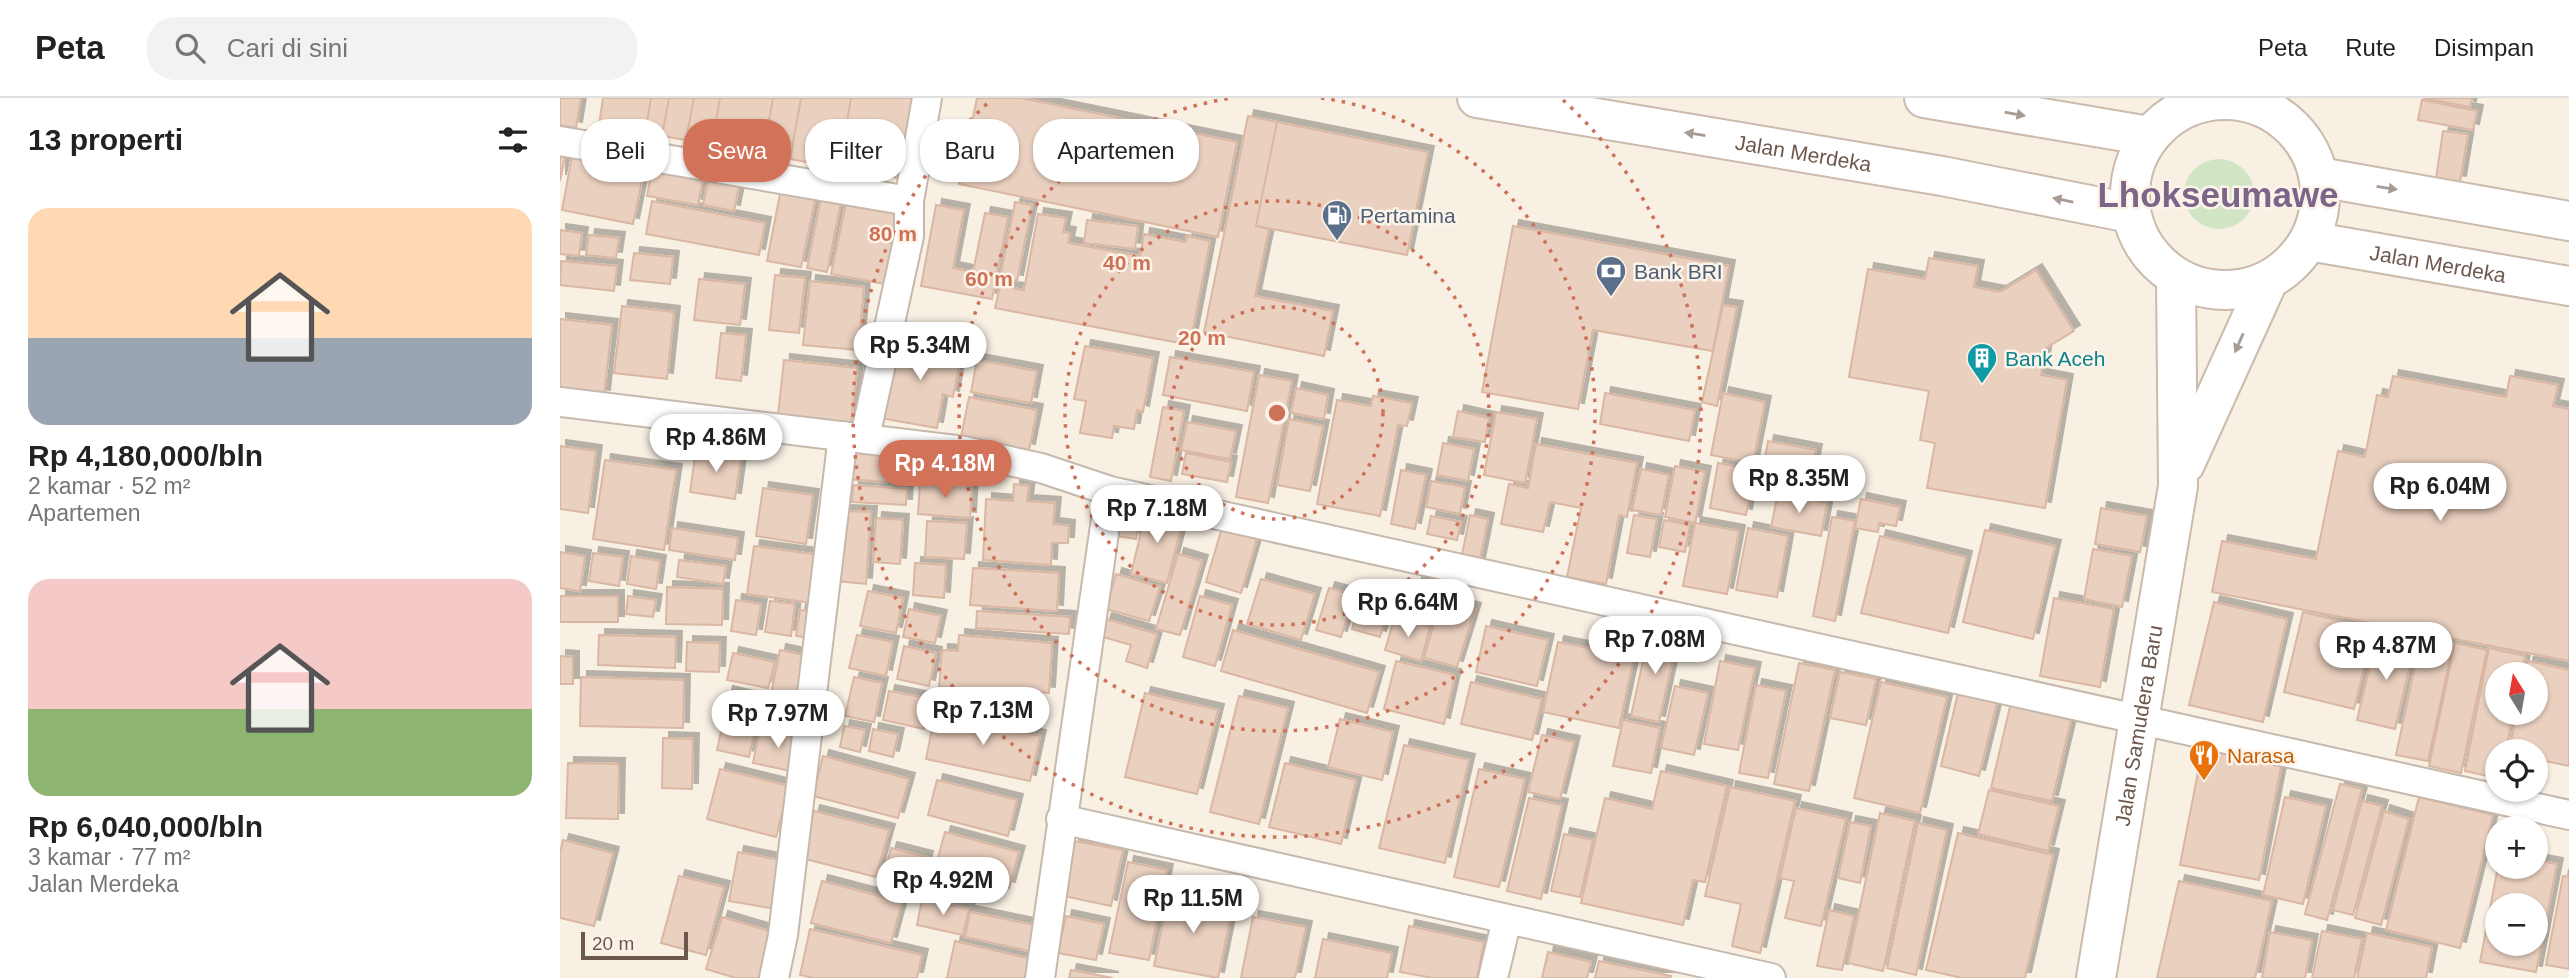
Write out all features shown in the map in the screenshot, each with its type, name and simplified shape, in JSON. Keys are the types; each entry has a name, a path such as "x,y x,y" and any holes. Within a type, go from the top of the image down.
{"main road":[{"name":"Jalan Merdeka","path":"1477,98 1942,176 2130,213"},
{"path":"1924,98 2149,136"},
{"path":"2213,99 2282,107 2312,154 2319,177 2320,210 2309,241 2291,264 2268,281 2234,290 2211,290 2176,279 2158,264 2140,241 2130,213 2129,186 2135,160 2149,136 2166,119 2188,107 2213,99"},
{"path":"2319,177 2569,221"},
{"name":"Jalan Merdeka","path":"2309,241 2569,286"},
{"name":"Jalan Samudera Baru","path":"2096,978 2179,475 2176,279"},
{"name":"Jalan Samudera Baru","path":"2179,475 2268,281"}],"street":[{"path":"775,978 854,437 909,236 909,201 927,98"},
{"path":"560,141 909,201"},
{"path":"560,402 964,451 1041,468 1110,491 2569,815"},
{"path":"1040,978 1110,491"},
{"path":"1061,819 1771,978"},
{"path":"1493,978 1507,919"}],"green space":[{"path":"2212,159 2226,159 2239,165 2248,174 2254,194 2252,207 2244,219 2226,229 2212,229 2199,223 2190,214 2184,201 2184,187 2190,174 2199,165"}],"building":[{"path":"560,98 581,98 576,128 560,125"},
{"path":"603,98 651,98 647,119 600,119"},
{"path":"651,98 669,98 665,119 647,119"},
{"path":"669,98 694,98 690,119 683,119 683,140 669,137 669,119 665,119"},
{"path":"694,98 720,98 716,119 690,119"},
{"path":"720,98 773,98 769,119 716,119"},
{"path":"773,98 801,98 791,153 791,119 769,119"},
{"path":"801,98 851,98 847,119 805,119 805,162 791,159"},
{"path":"851,98 914,98 906,141 906,119 847,119"},
{"path":"977,98 1021,98 1124,119 1033,119 1033,182 1199,182 1199,134 1237,142 1218,237 959,184 1019,182 1019,119 973,119"},
{"path":"2423,98 2472,98 2470,107"},
{"path":"2422,100 2477,111 2473,130 2418,120"},
{"path":"1248,116 1277,122 1256,226 1269,229 1255,296 1333,311 1324,356 1204,332"},
{"path":"1277,122 1428,152 1407,255 1256,226"},
{"path":"2443,131 2468,134 2460,182 2436,179"},
{"path":"560,151 566,152 560,181"},
{"path":"573,151 581,153 581,182 642,182 633,224 562,210"},
{"path":"669,166 683,169 683,182 702,182 698,205 647,196 650,182 669,182"},
{"path":"708,182 740,182 734,211 703,205"},
{"path":"781,189 816,196 801,267 767,261"},
{"path":"821,198 841,202 827,272 807,268"},
{"path":"652,201 765,223 759,255 646,234"},
{"path":"1015,202 1032,205 1017,281 1000,278"},
{"path":"846,203 898,213 885,284 831,274"},
{"path":"936,205 964,210 953,268 973,272 985,213 1008,217 992,299 921,286"},
{"path":"1038,214 1066,218 1063,232 1070,233 1068,243 1140,256 1144,234 1186,242 1187,236 1210,241 1190,345 995,308 1000,286 1024,290"},
{"path":"1087,220 1138,226 1135,249 1084,243"},
{"name":"Bank BRI","path":"1513,226 1729,266 1713,351 1593,330 1578,409 1482,392"},
{"path":"560,230 582,233 579,256 560,254"},
{"path":"589,235 619,238 616,258 586,255"},
{"path":"634,253 673,257 670,284 630,280"},
{"name":"Bank Aceh","path":"1929,258 1978,266 1974,287 2000,292 2036,270 2074,331 2046,348 2041,375 2067,380 2045,508 1927,488 1935,443 1920,440 1929,391 1849,377 1868,269 1925,279"},
{"path":"561,261 617,266 614,291 560,285"},
{"path":"775,275 805,278 799,333 769,330"},
{"path":"699,279 745,284 740,325 694,320"},
{"path":"810,281 864,287 858,350 803,345"},
{"path":"1723,305 1737,307 1717,406 1702,402"},
{"path":"622,306 674,312 667,379 614,373"},
{"path":"560,319 612,325 604,396 560,391"},
{"path":"721,333 746,335 741,381 716,378"},
{"path":"894,339 942,348 944,342 963,345 953,397 943,394 937,428 880,418"},
{"path":"1085,346 1153,358 1143,412 1137,410 1134,429 1114,426 1112,438 1080,433 1086,401 1074,399"},
{"path":"1170,357 1254,372 1247,411 1163,395"},
{"path":"784,360 857,368 851,424 778,415"},
{"path":"977,360 1037,371 1031,403 971,392"},
{"path":"1259,375 1292,381 1268,503 1236,497"},
{"path":"2393,376 2506,397 2510,376 2558,385 2553,406 2569,409 2569,661 2212,592 2222,541 2316,559 2338,451 2365,457 2377,395 2388,397"},
{"path":"1296,388 1328,395 1324,419 1291,413"},
{"path":"1605,393 1695,410 1689,441 1600,424"},
{"path":"1723,393 1765,402 1753,463 1711,455"},
{"path":"1373,396 1412,403 1407,426 1398,425 1380,516 1317,504 1337,400 1371,406"},
{"path":"969,397 1037,410 1029,450 961,437"},
{"path":"1163,407 1184,411 1171,481 1150,477"},
{"path":"1458,411 1489,418 1485,442 1453,437"},
{"path":"1496,412 1537,419 1525,483 1484,475"},
{"path":"1289,419 1323,426 1310,491 1277,485"},
{"path":"1187,422 1236,431 1230,459 1181,450"},
{"path":"1768,441 1816,450 1811,477 1763,468"},
{"path":"1443,443 1474,449 1468,481 1437,475"},
{"path":"1536,444 1637,463 1627,517 1619,515 1606,584 1567,577 1581,508 1550,502 1543,532 1501,524 1509,484 1528,488"},
{"path":"560,446 596,451 588,513 560,509"},
{"path":"696,450 741,456 735,499 690,492"},
{"path":"846,450 891,452 889,482 844,479"},
{"path":"1186,453 1231,462 1227,482 1182,474"},
{"path":"605,460 676,470 664,550 593,539"},
{"path":"1718,463 1755,470 1746,515 1710,508"},
{"path":"1675,466 1705,472 1695,523 1665,517"},
{"path":"1641,469 1669,475 1661,515 1632,510"},
{"path":"1401,470 1426,475 1415,529 1391,524"},
{"path":"1431,481 1465,487 1460,514 1426,507"},
{"path":"920,482 972,485 970,518 918,514"},
{"path":"1014,484 1029,486 1027,501 1055,503 1053,524 1069,526 1068,543 1052,543 1051,565 983,560 986,499 1013,501"},
{"path":"853,485 907,489 906,505 852,502"},
{"path":"763,488 813,495 806,544 756,536"},
{"path":"1778,493 1827,503 1821,536 1771,527"},
{"path":"1861,499 1900,507 1896,526 1879,523 1878,532 1855,528"},
{"path":"1147,507 1184,516 1167,583 1131,574"},
{"path":"2101,508 2147,516 2140,552 2095,544"},
{"path":"842,511 871,512 866,584 837,581"},
{"path":"1470,515 1488,519 1479,564 1461,560"},
{"path":"1634,515 1657,519 1650,557 1627,553"},
{"path":"1431,516 1461,522 1457,540 1427,534"},
{"path":"1120,517 1139,520 1136,539 1117,536"},
{"path":"1832,517 1855,521 1835,621 1813,616"},
{"path":"876,518 903,520 900,564 873,562"},
{"path":"1664,520 1690,525 1685,552 1659,547"},
{"path":"927,521 967,523 964,559 925,557"},
{"path":"1695,523 1739,531 1727,594 1683,586"},
{"path":"1223,524 1258,535 1241,593 1206,582"},
{"path":"672,528 738,538 735,560 669,550"},
{"path":"1748,528 1788,536 1777,597 1736,590"},
{"path":"1985,530 2055,546 2033,639 1963,622"},
{"path":"1880,536 1966,557 1948,633 1861,613"},
{"path":"754,546 820,555 812,603 747,594"},
{"path":"2093,549 2132,556 2122,607 2084,599"},
{"path":"560,552 585,556 580,591 560,588"},
{"path":"593,553 623,557 619,586 589,581"},
{"path":"1178,554 1202,561 1180,635 1156,629"},
{"path":"631,556 660,561 656,589 627,584"},
{"path":"679,560 726,566 723,584 677,577"},
{"path":"915,563 946,565 944,598 913,595"},
{"path":"973,568 1059,573 1057,611 970,605"},
{"path":"1116,574 1160,587 1149,621 1106,609"},
{"path":"1261,579 1315,594 1301,640 1247,624"},
{"path":"1417,580 1437,586 1428,619 1408,613"},
{"path":"667,587 723,589 722,625 666,624"},
{"path":"1329,588 1354,595 1341,637 1316,630"},
{"path":"868,591 903,598 896,633 860,626"},
{"path":"560,596 618,596 618,622 560,622"},
{"path":"628,596 656,600 653,617 626,614"},
{"path":"1200,596 1232,605 1215,666 1183,657"},
{"path":"2054,598 2114,609 2100,687 2040,676"},
{"path":"1441,599 1475,609 1457,667 1424,658"},
{"path":"736,600 761,604 756,635 731,631"},
{"path":"770,601 795,604 791,636 765,632"},
{"path":"1360,602 1388,610 1380,637 1352,629"},
{"path":"2214,602 2287,619 2263,722 2189,705"},
{"path":"909,609 941,616 935,643 903,637"},
{"path":"800,610 820,613 816,639 796,636"},
{"path":"977,611 1070,617 1069,634 976,628"},
{"path":"2303,612 2374,629 2354,709 2284,692"},
{"path":"1395,616 1430,627 1421,661 1385,650"},
{"path":"1106,619 1157,634 1147,668 1126,661 1131,645 1100,636"},
{"path":"1486,626 1548,640 1537,686 1476,672"},
{"path":"1650,629 1678,635 1659,722 1631,716"},
{"path":"1233,630 1379,672 1367,713 1221,671"},
{"path":"599,635 676,637 675,668 598,665"},
{"path":"857,635 893,642 886,676 849,668"},
{"path":"959,635 1052,643 1049,693 1020,691 1018,707 955,702 956,688 939,687 942,650 958,651"},
{"path":"2377,635 2415,644 2395,729 2357,720"},
{"path":"2421,638 2453,645 2428,761 2396,755"},
{"path":"687,642 720,643 719,672 686,671"},
{"path":"1558,642 1634,657 1619,728 1543,712"},
{"path":"2455,643 2487,650 2461,773 2429,766"},
{"path":"904,646 936,653 929,686 897,679"},
{"path":"2489,648 2525,656 2524,662 2486,662"},
{"path":"780,650 814,657 801,716 768,709"},
{"path":"733,653 775,662 768,688 727,680"},
{"path":"560,656 573,657 573,684 560,684"},
{"path":"1396,661 1455,675 1444,724 1384,709"},
{"path":"1720,661 1755,668 1738,750 1704,744"},
{"path":"1799,663 1835,670 1809,791 1774,784"},
{"path":"2548,665 2569,670 2569,766 2548,762 2548,739 2511,739 2514,725 2548,725"},
{"path":"2485,668 2485,725 2511,725 2508,739 2485,739 2485,775 2465,771"},
{"path":"1840,672 1876,679 1866,725 1830,718"},
{"path":"581,677 684,680 683,728 580,726"},
{"path":"854,677 882,683 874,722 845,716"},
{"path":"1471,682 1542,699 1532,740 1461,724"},
{"path":"1881,682 1947,697 1920,813 1854,798"},
{"path":"1756,685 1786,691 1768,778 1739,773"},
{"path":"1675,686 1708,693 1694,755 1661,748"},
{"path":"889,691 931,699 924,729 883,720"},
{"path":"727,692 761,700 757,715 723,708"},
{"path":"1145,693 1218,710 1197,794 1125,777"},
{"path":"1958,693 1997,702 1979,776 1941,766"},
{"path":"1239,696 1288,708 1259,824 1210,812"},
{"path":"2012,698 2073,712 2052,801 1991,788"},
{"path":"935,714 1040,736 1030,781 926,759"},
{"path":"724,718 756,725 749,757 717,750"},
{"path":"1340,719 1393,732 1382,780 1328,767"},
{"path":"1623,720 1660,728 1651,773 1613,766"},
{"path":"844,726 865,730 860,752 840,747"},
{"path":"760,727 804,737 796,772 753,763"},
{"path":"873,729 898,734 893,757 869,751"},
{"path":"1542,735 1574,742 1560,799 1528,792"},
{"path":"663,738 693,739 692,789 662,788"},
{"path":"2204,741 2283,757 2259,880 2180,865"},
{"path":"1404,745 1469,760 1445,863 1379,848"},
{"path":"823,756 909,779 898,818 813,796"},
{"path":"568,763 619,764 618,819 566,818"},
{"path":"1285,763 1356,780 1341,844 1269,827"},
{"path":"720,769 789,786 776,837 707,819"},
{"path":"1479,769 1525,779 1499,887 1454,877"},
{"path":"1661,771 1727,786 1705,882 1693,880 1683,925 1581,903 1605,798 1652,809"},
{"path":"937,780 1017,800 1008,836 928,815"},
{"path":"2340,784 2362,789 2327,920 2305,914"},
{"path":"1730,787 1795,801 1760,953 1732,946 1741,904 1705,896"},
{"path":"1989,790 2059,806 2048,851 1978,834"},
{"path":"2285,797 2326,806 2303,904 2263,895"},
{"path":"2419,797 2493,815 2485,816 2485,847 2460,948 2386,930"},
{"path":"1529,798 1562,805 1541,899 1507,891"},
{"path":"2362,801 2382,806 2353,915 2333,910"},
{"path":"1796,808 1846,819 1821,926 1785,918 1794,881 1780,878"},
{"path":"814,811 889,830 876,877 801,858"},
{"path":"2384,811 2409,819 2381,925 2355,918"},
{"path":"1880,813 1915,821 1883,971 1848,963"},
{"path":"1850,822 1871,826 1860,883 1838,878"},
{"path":"1918,823 1947,830 1916,975 1887,968"},
{"path":"945,832 1019,852 1009,888 935,869"},
{"path":"1958,833 2053,855 2025,978 1962,978 1926,970"},
{"path":"1564,834 1593,840 1580,897 1551,891"},
{"path":"563,840 613,853 594,926 560,918 560,853"},
{"path":"1074,841 1123,850 1111,906 1064,896"},
{"path":"891,848 927,857 916,902 879,892"},
{"path":"738,852 784,861 776,909 729,901"},
{"path":"1128,862 1167,870 1149,960 1109,953"},
{"path":"2548,862 2557,864 2548,910 2548,893 2493,893 2496,879 2548,879"},
{"path":"925,874 962,880 958,900 921,894"},
{"path":"679,876 724,887 706,955 661,943"},
{"path":"2563,876 2569,877 2569,969 2546,965"},
{"path":"822,881 902,902 891,943 811,923"},
{"path":"2179,881 2272,901 2255,978 2157,978"},
{"path":"1169,893 1233,905 1218,978 1154,966"},
{"path":"922,899 969,909 963,935 917,925"},
{"path":"1829,910 1854,916 1842,970 1817,966"},
{"path":"970,912 1034,925 1029,951 965,937"},
{"path":"1066,916 1104,924 1096,960 1058,953"},
{"path":"722,917 776,933 762,978 736,978 706,969"},
{"path":"1253,917 1306,927 1295,978 1241,978"},
{"path":"1409,926 1484,942 1477,978 1433,978 1400,972"},
{"path":"810,929 922,955 917,978 814,978 800,975"},
{"path":"2322,931 2362,939 2354,978 2312,978"},
{"path":"2270,932 2312,940 2305,978 2262,978"},
{"path":"2367,933 2432,947 2426,978 2357,978"},
{"path":"2485,935 2485,956 2539,956 2536,972 2480,962"},
{"path":"1323,939 1392,953 1387,978 1315,978"},
{"path":"955,941 1035,960 1031,978 947,978"},
{"path":"1548,952 1591,962 1587,978 1542,978"},
{"path":"1599,961 1671,976 1595,978"},
{"path":"1071,970 1113,978 1069,978"}],"place":[{"name":"Pertamina","path":"1337,242"},
{"name":"Bank BRI","path":"1611,298"},
{"name":"Bank Aceh","path":"1982,385"},
{"name":"Narasa","path":"2204,782"}],"district":[{"name":"Lhokseumawe","path":"2218,194"}]}
